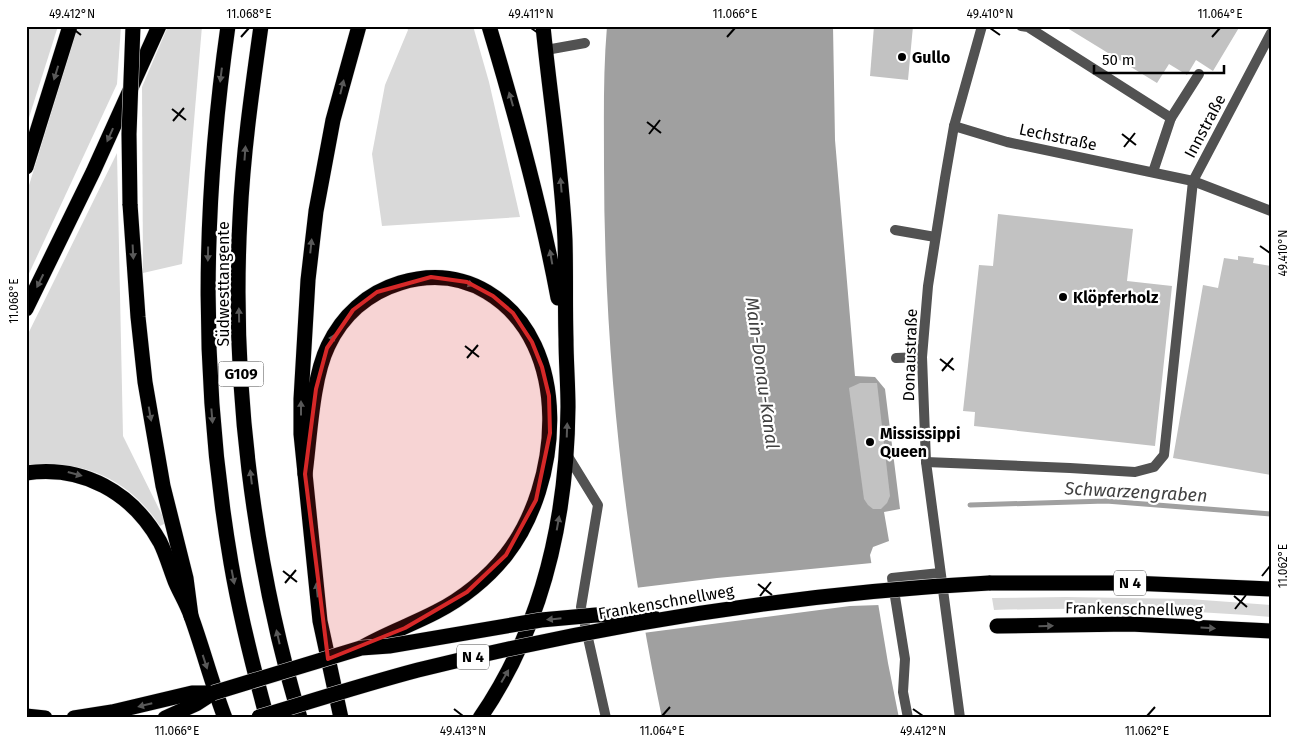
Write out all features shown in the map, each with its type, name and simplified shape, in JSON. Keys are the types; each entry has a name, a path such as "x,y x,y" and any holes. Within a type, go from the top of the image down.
{"highway":[{"path":"26,167 70,26"},
{"path":"133,26 129,125 130,204 138,317 145,382 163,486 186,578 191,616"},
{"path":"26,309 93,172 159,26"},
{"name":"Südwesttangente","path":"228,26 216,115 209,212 207,269 209,365 216,449 231,564 246,640 267,718"},
{"name":"Südwesttangente","path":"261,26 248,120 240,218 239,320 242,384 247,447 258,531 278,636 300,718"},
{"path":"341,718 320,621 301,434 301,398 304,332 312,242 326,152 359,26"},
{"path":"489,26 511,99 537,198 549,247 566,339"},
{"path":"480,718 522,642 545,582 562,502 568,406 565,241 543,26"},
{"path":"74,718 194,699 361,648 384,635 405,628 438,611 487,576 506,555 521,532 536,500 546,467 550,433 549,396 542,366 532,342 513,313 493,296 468,282 450,278 431,277 392,285 377,292 353,310 333,337 327,348 321,368 315,396 305,474"},
{"path":"26,473 67,472 90,479 107,487 140,513 160,543 191,616 225,718"},
{"name":"Frankenschnellweg","path":"256,718 367,684 474,657 690,615 835,595 917,587 989,583 1131,583 1271,590"},
{"path":"361,648 389,646 541,620 596,615 690,615"},
{"name":"Frankenschnellweg","path":"997,626 1130,624 1271,631"},
{"path":"165,718 194,699"},
{"path":"26,716 45,718"}],"street":[{"name":"Donaustraße","path":"960,718 926,462 922,357 928,286 954,126 982,26"},
{"path":"1021,26 1028,27 1171,118"},
{"name":"Innstraße","path":"1193,181 1271,33"},
{"path":"546,50 585,43"},
{"path":"1153,172 1171,118 1199,74"},
{"name":"Lechstraße","path":"954,126 1007,142 1193,181 1271,210"},
{"path":"926,462 1135,472 1154,467 1164,455 1193,181"},
{"path":"895,230 935,237"},
{"path":"896,358 922,357"},
{"path":"566,453 598,505 581,607 606,718"},
{"path":"908,718 903,692 905,659 892,578 940,573"}],"highlighted area":[{"path":"431,277 467,282 493,296 513,313 532,342 542,367 549,396 550,433 536,500 506,555 467,592 405,628 328,659 305,474 316,389 327,348 353,310 377,292"}],"shaded area":[{"path":"26,26 58,26 26,127"},
{"path":"78,26 121,26 117,84 26,280 26,195"},
{"path":"168,26 202,26 182,264 143,273 142,87"},
{"path":"406,26 473,26 489,82 520,217 382,226 372,154 385,85 408,30"},
{"path":"117,153 123,436 166,523 160,526 134,496 102,475 66,465 26,466 26,338"},
{"path":"992,598 1189,599 1271,605 1271,617 1132,609 994,610"}],"water":[{"name":"Main-Donau-Kanal","path":"607,26 833,26 835,140 855,376 875,377 885,389 900,509 884,512 889,541 873,547 870,555 899,718 662,718 637,581 627,512 612,374 605,236 604,96"}],"pier":[{"path":"872,563 880,605 850,606 643,633 635,588"}],"building":[{"path":"874,26 913,26 908,80 870,76"},
{"path":"1064,26 1240,26 1213,71 1196,60 1187,75 1169,64 1157,83"},
{"path":"998,214 1133,229 1127,281 1172,286 1155,446 974,426 975,412 963,411 979,265 993,266"},
{"path":"1238,256 1254,258 1253,263 1271,266 1271,475 1173,458 1203,285 1218,288 1224,258 1238,260"},
{"name":"Mississippi Queen","path":"860,383 877,383 890,496 887,503 881,509 873,509 864,499 849,388"}],"waterway":[{"name":"Schwarzengraben","path":"970,505 1106,501 1271,514"}],"place":[{"name":"Gullo","path":"902,57"},
{"name":"Klöpferholz","path":"1063,297"},
{"name":"Mississippi Queen","path":"870,442"}]}
